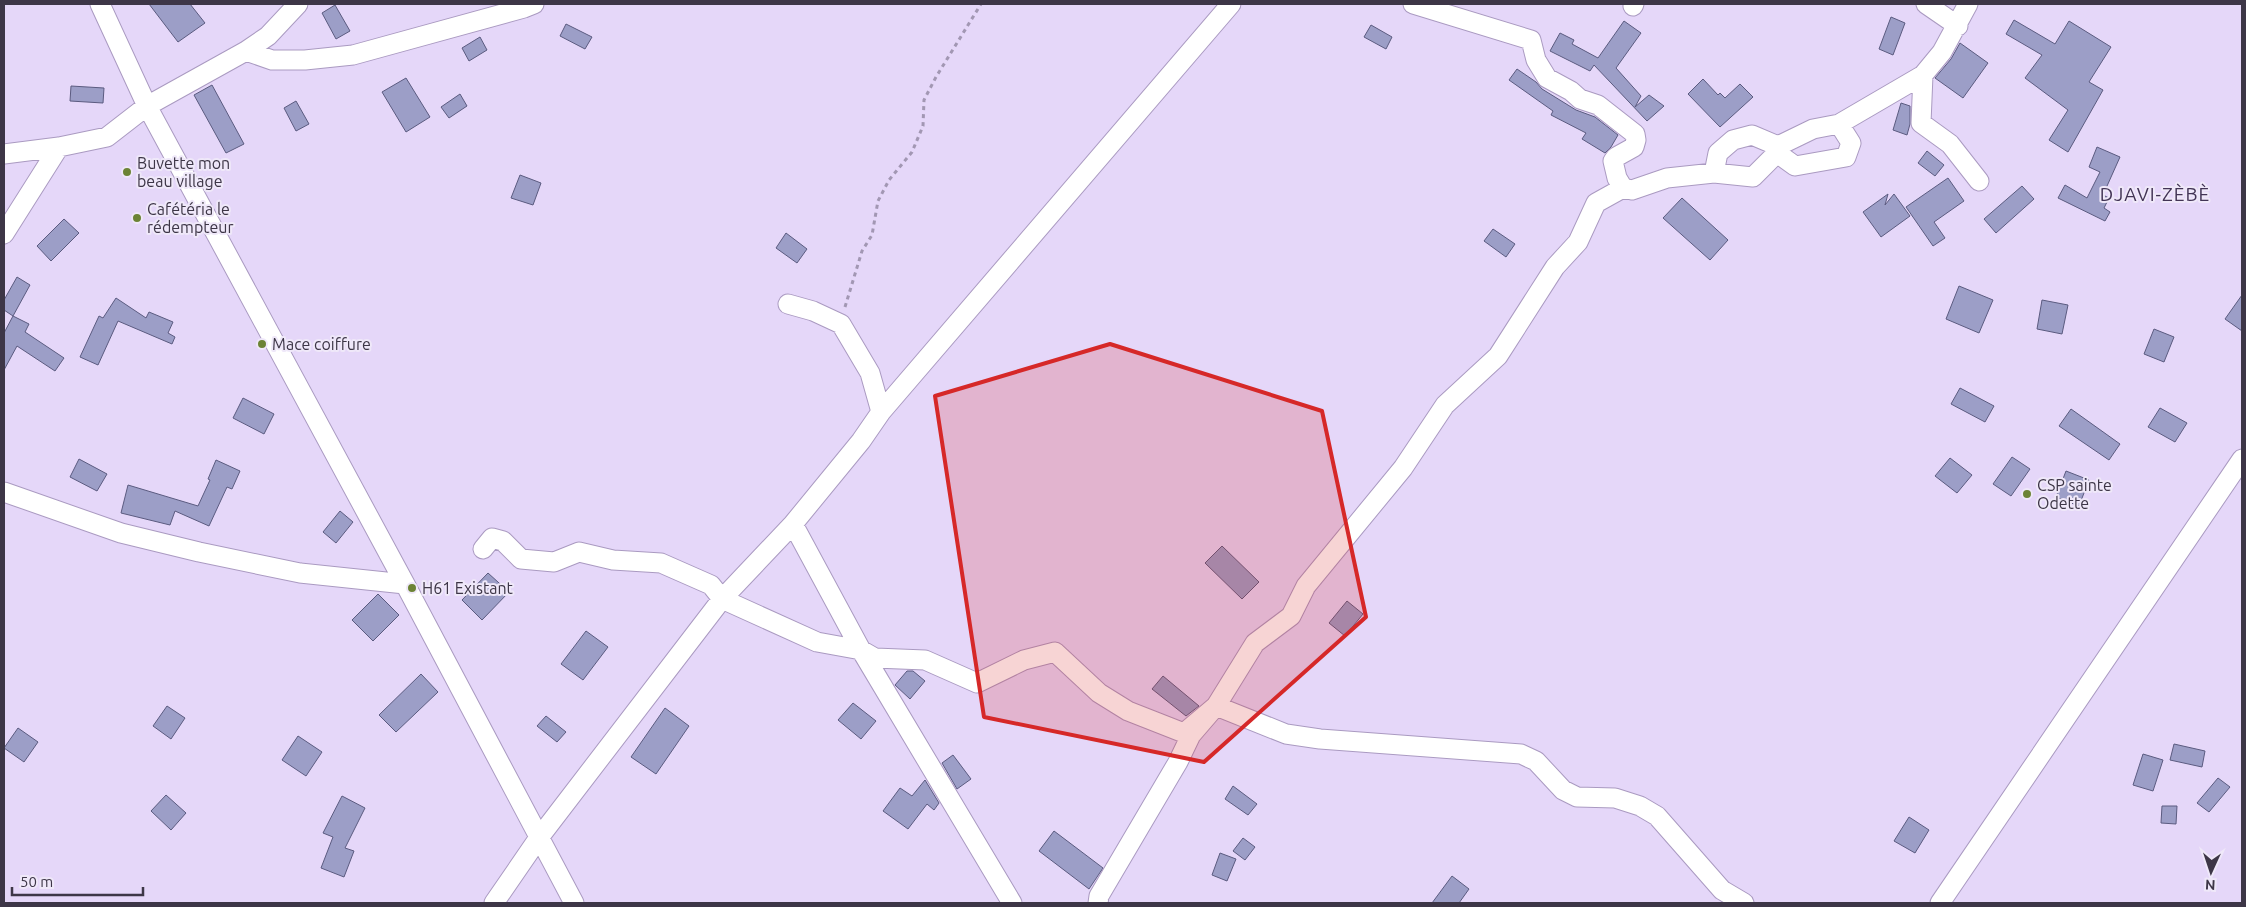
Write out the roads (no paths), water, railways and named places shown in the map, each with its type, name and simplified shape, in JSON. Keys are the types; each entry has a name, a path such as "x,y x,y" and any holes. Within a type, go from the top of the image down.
{"street":[{"path":"100,4 147,106 405,584 538,839 574,903"},
{"path":"4,154 59,147 107,138 147,106 246,51 268,36 298,4"},
{"path":"246,51 272,60 305,60 353,55 534,4"},
{"path":"494,903 538,839 721,591 793,524 861,441 881,412 1231,4"},
{"path":"1413,4 1531,40 1536,60 1547,78 1571,91 1580,99 1598,105 1635,134 1634,147 1616,157 1613,161 1617,178 1623,188"},
{"path":"1926,4 1958,26"},
{"path":"1098,903 1099,896 1178,762 1191,736 1216,706 1255,643 1291,616 1306,586 1403,468 1445,405 1498,356 1555,267 1578,242 1596,203 1623,188 1632,190 1667,178 1714,173 1753,177 1777,149 1813,129 1839,124 1923,75 1942,52 1958,26 1968,4"},
{"path":"1923,75 1921,123 1950,144 1979,181"},
{"path":"1714,173 1718,153 1733,140 1752,135 1777,149 1795,166 1846,157 1852,143 1839,124"},
{"path":"4,234 59,147"},
{"path":"788,304 813,311 841,324 870,373 881,412"},
{"path":"1940,903 2242,459"},
{"path":"4,492 121,533 199,552 300,573 405,584"},
{"path":"793,524 861,650 1012,903"},
{"path":"483,549 492,538 503,541 521,559 554,562 579,552 613,560 661,563 721,591 817,642 861,650 875,658 925,660 977,682 1024,660 1055,652 1098,693 1128,711 1184,733 1216,706"},
{"path":"1216,706 1286,734 1320,739 1521,754 1536,760 1563,790 1577,797 1615,798 1640,806 1657,816 1722,890 1744,903"}],"place":[{"name":"Buvette mon beau village","path":"127,172"},
{"name":"Cafétéria le rédempteur","path":"137,218"},
{"name":"Mace coiffure","path":"262,344"},
{"name":"CSP sainte Odette","path":"2027,494"},
{"name":"H61 Existant","path":"412,588"}],"district":[{"name":"DJAVI-ZÈBÈ","path":"2155,194"}]}
